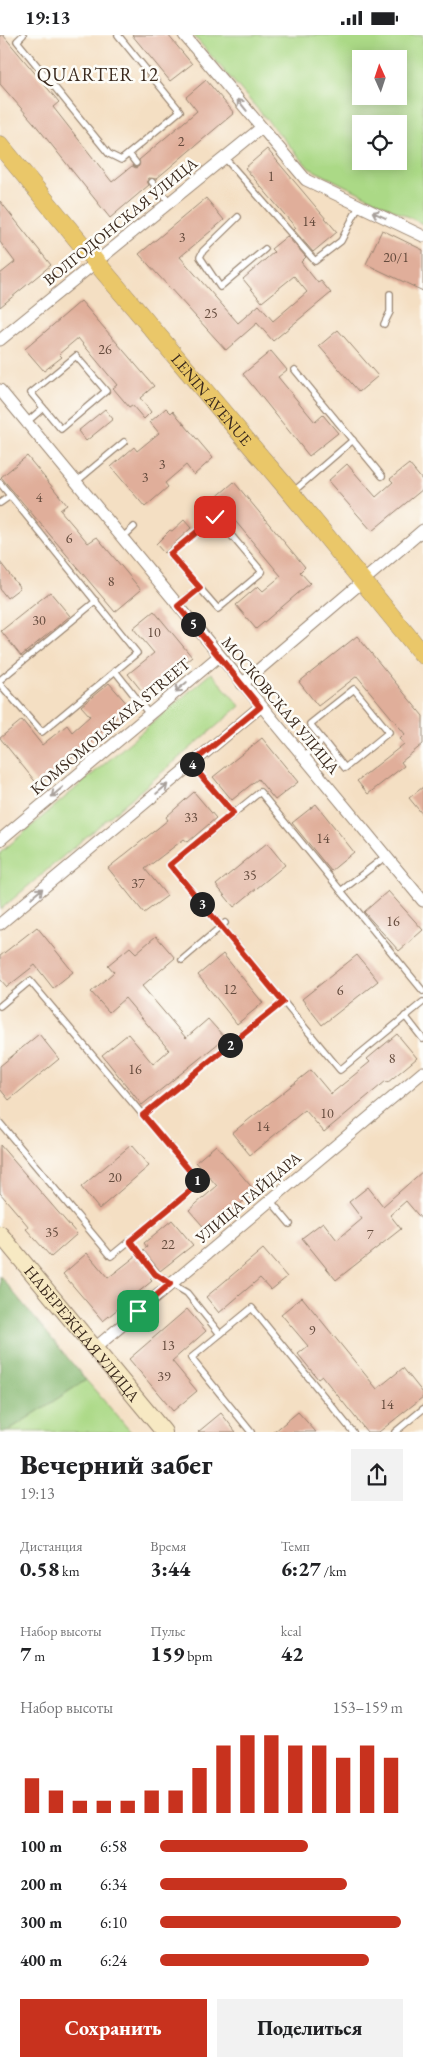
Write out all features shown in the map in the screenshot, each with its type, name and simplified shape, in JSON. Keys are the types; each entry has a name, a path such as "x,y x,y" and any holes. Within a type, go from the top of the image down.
{"main road":[{"name":"LENIN AVENUE","path":"0,145 95,261 291,493 423,655"}],"street":[{"path":"184,35 306,180 423,236"},
{"name":"ВОЛГОДОНСКАЯ УЛИЦА","path":"0,340 261,128"},
{"name":"МОСКОВСКАЯ УЛИЦА","path":"0,390 260,707 423,901"},
{"path":"242,684 423,530"},
{"name":"KOMSOMOLSKAYA STREET","path":"0,839 219,656"},
{"path":"0,924 260,707"},
{"name":"УЛИЦА ГАЙДАРА","path":"95,1348 423,1072"},
{"name":"НАБЕРЕЖНАЯ УЛИЦА","path":"0,1234 164,1432"}],"lane":[{"path":"23,35 17,41 109,154 121,160 180,111 118,35"},
{"path":"129,155 136,163"},
{"path":"224,157 315,261 341,241 359,206"},
{"path":"152,182 169,201"},
{"path":"238,217 203,251 200,257 220,287 265,249"},
{"path":"384,324 390,312 390,294"},
{"path":"76,356 106,391 61,429 43,409 31,393 76,356"},
{"path":"295,370 382,476"},
{"path":"27,422 43,409"},
{"path":"291,493 353,441"},
{"path":"76,482 124,442"},
{"path":"0,483 136,653 42,732 0,684"},
{"path":"0,503 10,496"},
{"path":"215,517 262,572 218,609 200,588 170,554 215,517"},
{"path":"122,538 134,527"},
{"path":"178,606 200,588"},
{"path":"0,680 96,601"},
{"path":"116,671 149,714"},
{"path":"354,689 389,732 345,768 323,740 310,724 354,689"},
{"path":"303,758 323,740"},
{"path":"191,764 233,813"},
{"path":"423,991 260,792 170,865 223,925 283,1002 340,1070 423,1002"},
{"path":"341,891 386,856"},
{"path":"182,959 223,925"},
{"path":"0,1006 30,981 200,1183 111,1256 0,1123"},
{"path":"143,1115 283,1002"},
{"path":"406,1016 423,1039"},
{"path":"270,1200 290,1224"},
{"path":"130,1241 155,1274 186,1293 220,1334"},
{"path":"251,1432 191,1358 252,1308 353,1432"},
{"path":"395,1432 423,1409"}],"green space":[{"path":"193,35 423,35 423,224 309,168"},
{"path":"211,673 240,706 0,910 0,853"},
{"path":"0,1276 86,1380 6,1432 0,1432"},
{"path":"86,1380 131,1432 6,1432"}],"building":[{"path":"0,35 3,35 59,102 53,107 112,182 132,166 136,168 139,166 139,160 197,111 186,97 206,80 234,113 156,179 149,178 147,181 149,185 110,218 34,123 0,84"},
{"path":"132,35 168,35 192,64 170,81"},
{"path":"267,149 337,232 313,252 294,230 296,228 245,168"},
{"path":"206,198 224,220 180,257 238,323 259,305 273,321 307,292 294,276 262,302 243,279 274,252 271,249 287,236 306,257 301,262 318,283 321,281 331,293 273,341 257,323 226,350 139,254"},
{"path":"0,201 51,265 0,307 0,274 15,262 0,242"},
{"path":"382,230 423,250 423,291 366,264"},
{"path":"81,301 154,386 140,398 151,412 144,419 132,405 129,407 113,388 117,385 78,338 59,354 62,357 44,371 25,349"},
{"path":"338,330 378,376 359,392 319,346"},
{"path":"271,351 287,370 278,377 315,422 323,415 338,433 309,456 243,374"},
{"path":"166,408 171,413 173,411 213,458 194,475 186,465 165,483 168,487 145,507 111,467 134,447 137,451 159,433 150,422"},
{"path":"105,409 113,419 86,441 78,431"},
{"path":"27,456 67,505 60,510 88,543 97,537 141,590 115,612 1,477"},
{"path":"347,464 376,497 393,482 390,479 409,464 423,481 423,489 372,531 328,481"},
{"path":"234,482 305,567 300,572 310,583 256,629 236,605 258,586 263,591 281,576 231,516 228,518 213,500"},
{"path":"184,520 191,528 164,553 156,544 170,530 172,531"},
{"path":"0,562 20,588 7,598 0,589"},
{"path":"50,592 70,616 21,656 1,631"},
{"path":"154,611 192,657 145,695 128,674 154,653 133,628"},
{"path":"357,636 423,716 423,744 401,762 404,766 368,794 357,781 404,744 400,739 405,734 357,676 318,706 299,682"},
{"path":"109,683 129,706 85,747 38,785 0,738 22,720 42,745 67,725 72,732 90,716 81,706"},
{"path":"262,738 298,782 275,800 258,779 232,800 213,777"},
{"path":"423,787 423,815 409,798"},
{"path":"194,792 216,818 188,842 184,839 145,869 167,896 144,913 108,868 168,820 166,817"},
{"path":"316,804 354,852 331,871 292,823"},
{"path":"267,843 285,865 234,907 216,885"},
{"path":"388,891 423,930 399,951 364,912"},
{"path":"37,927 73,972 53,988 35,965 7,987 0,979 0,956"},
{"path":"156,936 175,958 142,986 186,1038 208,1019 225,1038 142,1105 102,1055 128,1034 153,1064 169,1050 125,998 109,1012 91,992 114,972 108,965 130,947 136,953"},
{"path":"223,954 263,1003 237,1024 198,975"},
{"path":"357,955 378,981 322,1025 302,999"},
{"path":"39,1034 59,1059 9,1100 0,1089 0,1066"},
{"path":"397,1034 417,1058 324,1132 305,1110 250,1155 232,1133 311,1070 331,1094 370,1062 367,1059"},
{"path":"0,1145 77,1234 51,1257 26,1229 29,1227 0,1193"},
{"path":"131,1145 149,1166 99,1209 81,1187"},
{"path":"216,1145 255,1191 208,1232 189,1210 217,1186 196,1162"},
{"path":"423,1171 423,1221 406,1201 390,1215 401,1229 336,1280 302,1238 323,1222 337,1240 362,1219 349,1202 368,1187 383,1206"},
{"path":"172,1220 193,1245 160,1271 143,1250 147,1247 144,1243"},
{"path":"263,1249 287,1277 271,1290 260,1278 219,1313 206,1297"},
{"path":"87,1253 108,1278 136,1256 152,1277 150,1279 152,1281 103,1321 63,1274"},
{"path":"302,1297 377,1389 403,1368 423,1393 423,1397 379,1432 367,1432 322,1376 318,1379 298,1354 308,1346 281,1314"},
{"path":"187,1309 206,1331 172,1361 197,1391 173,1411 129,1359"},
{"path":"298,1412 316,1432 274,1432"},
{"path":"221,1413 236,1432 198,1432"}],"district":[{"name":"QUARTER 12","path":"98,74"}],"route":[{"path":"138,1311 170,1284 155,1274 130,1241 200,1183 143,1115 283,1002 170,865 233,813 191,764 260,707 178,606 200,588 170,554 215,517"}]}
